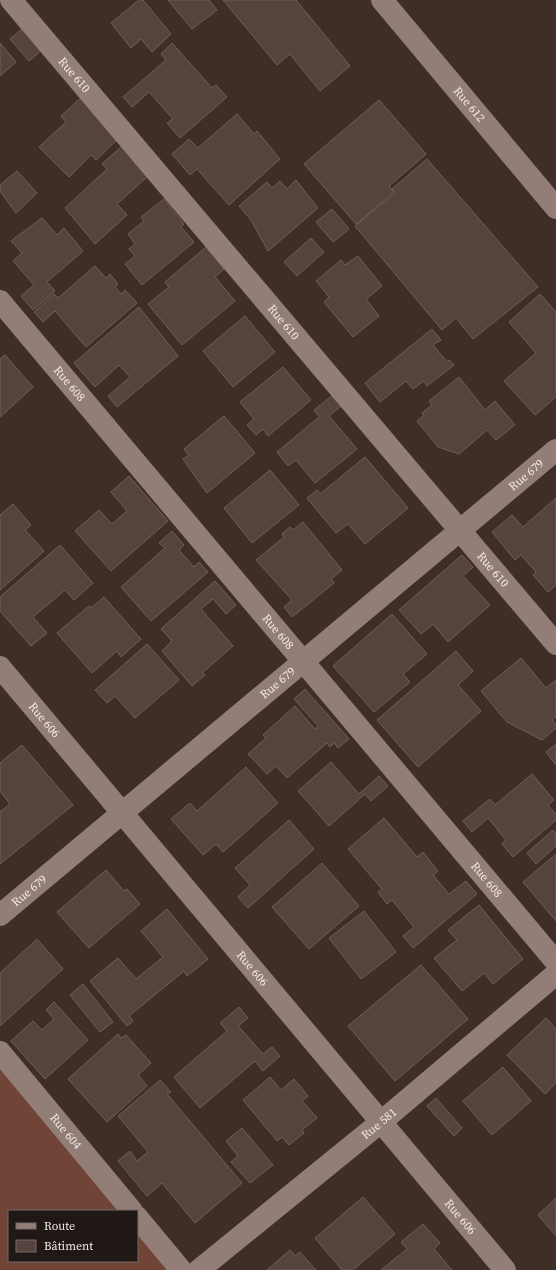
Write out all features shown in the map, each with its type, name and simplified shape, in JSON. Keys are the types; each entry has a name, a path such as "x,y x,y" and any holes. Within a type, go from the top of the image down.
{"street":[{"name":"Rue 610","path":"11,0 556,644"},
{"name":"Rue 612","path":"382,0 554,203"},
{"name":"Rue 608","path":"0,301 556,962"},
{"name":"Rue 679","path":"0,915 556,450"},
{"name":"Rue 606","path":"0,667 505,1270"},
{"name":"Rue 581","path":"199,1270 381,1122 556,974"},
{"name":"Rue 604","path":"0,1052 131,1210"},
{"path":"138,1218 181,1270"}],"shaded area":[{"path":"0,1060 126,1210 8,1210 8,1262 138,1262 138,1223 174,1270 0,1270"}],"building":[{"path":"139,0 143,0 171,34 152,52 141,39 131,48 111,23"},
{"path":"168,0 209,0 217,10 192,29"},
{"path":"223,0 296,0 350,66 320,91 290,54 277,65"},
{"path":"23,28 42,50 29,61 10,39"},
{"path":"0,43 16,62 0,76"},
{"path":"172,43 212,88 216,85 227,97 180,138 167,123 173,119 149,92 132,107 123,97 166,60 161,54"},
{"path":"85,94 120,137 96,160 91,155 69,177 39,147 66,122 61,116"},
{"path":"379,100 426,154 389,186 394,192 356,224 304,164"},
{"path":"237,114 254,134 257,131 280,159 229,205 197,169 190,175 172,154 189,139 198,148"},
{"path":"122,146 148,176 117,204 127,215 95,244 65,208 107,169 102,164"},
{"path":"427,159 538,287 473,339 456,318 442,330 355,226 395,193 392,189"},
{"path":"17,171 37,193 16,213 0,191 0,185"},
{"path":"296,180 318,208 268,251 251,220 239,206 267,182 272,188 280,181 287,189"},
{"path":"164,199 184,224 181,227 194,242 142,285 125,264 135,256 129,249 135,244 128,234 144,221 141,217"},
{"path":"332,209 349,229 333,242 316,222"},
{"path":"42,218 57,235 64,228 83,251 47,282 55,291 33,310 21,296 34,285 13,261 22,253 11,241"},
{"path":"311,238 324,252 297,276 284,262"},
{"path":"206,247 224,269 215,277 235,301 182,345 148,304 169,287 165,282"},
{"path":"358,256 382,286 366,299 379,316 353,337 324,302 329,297 316,281 341,260 345,265"},
{"path":"95,266 106,278 110,274 118,284 115,287 121,294 125,290 137,303 86,347 55,311 43,322 34,312 54,294 58,298"},
{"path":"540,294 556,312 556,397 535,415 504,381 536,353 509,322"},
{"path":"139,307 178,356 117,407 108,396 130,377 119,365 95,387 74,363"},
{"path":"245,316 275,352 233,387 203,351"},
{"path":"432,329 441,340 433,345 447,362 449,360 454,365 427,386 424,381 413,389 406,381 380,402 365,383"},
{"path":"5,355 33,387 0,417 0,359"},
{"path":"283,367 311,400 268,436 263,429 256,435 247,425 254,419 240,402"},
{"path":"459,377 485,410 495,401 515,425 496,440 487,430 459,454 438,447 417,421 424,415 422,413 432,405 429,401"},
{"path":"332,396 341,406 329,416 357,449 315,483 296,460 288,466 277,452 319,417 314,410"},
{"path":"224,416 255,453 207,493 183,459 189,455 184,449"},
{"path":"365,457 408,508 365,544 348,524 336,533 307,498 317,490 320,494"},
{"path":"270,470 299,505 252,543 224,508"},
{"path":"129,476 168,521 111,571 75,531 99,510 112,524 127,511 111,492"},
{"path":"556,498 556,585 548,592 533,575 536,572 521,555 515,560 492,532 512,515 523,527"},
{"path":"13,504 31,525 25,530 44,551 0,590 0,515"},
{"path":"303,522 342,570 331,579 334,583 292,617 284,607 292,600 256,560 284,537 282,534 290,527 293,530"},
{"path":"172,531 184,545 179,550 194,567 199,562 208,572 151,621 121,587 165,548 159,543"},
{"path":"60,545 93,583 74,600 65,590 33,617 47,633 31,646 0,611 0,597"},
{"path":"462,555 473,567 463,576 490,605 448,642 433,624 421,634 399,610"},
{"path":"215,581 236,605 226,614 213,599 201,609 233,646 202,673 205,675 192,686 162,651 172,641 161,629"},
{"path":"104,597 141,639 121,657 117,651 92,673 57,633 89,606 91,608"},
{"path":"392,614 427,654 403,674 410,682 374,712 333,666"},
{"path":"147,644 179,680 135,718 115,696 107,703 95,690"},
{"path":"456,651 473,671 458,685 481,711 418,767 377,720"},
{"path":"521,658 546,688 556,680 556,717 552,720 556,725 556,728 542,740 507,722 481,691"},
{"path":"305,689 349,739 338,748 334,743 330,747 327,743 287,778 276,766 267,774 248,754 266,738 263,735 295,706 315,729 318,726 294,699"},
{"path":"556,744 556,765 546,752"},
{"path":"22,745 73,805 0,864 0,812 10,804 0,791 0,763"},
{"path":"331,762 359,794 379,776 388,786 371,801 365,794 329,826 298,791"},
{"path":"246,767 278,803 223,852 216,844 203,855 171,819 190,803 197,811"},
{"path":"532,774 554,800 548,805 556,814 556,820 513,857 502,844 506,840 488,818 472,832 463,821 490,799 495,805"},
{"path":"384,818 417,857 423,852 438,871 433,875 449,894 466,881 477,894 413,948 403,936 414,927 392,900 387,904 378,892 382,889 348,849"},
{"path":"289,820 314,849 248,908 238,897 250,885 235,868"},
{"path":"553,830 556,834 556,846 536,864 527,853"},
{"path":"556,854 556,921 523,882"},
{"path":"322,863 359,906 309,949 272,907"},
{"path":"106,870 124,891 127,889 140,904 89,948 57,912"},
{"path":"479,905 523,959 493,984 484,973 462,991 434,958 457,940 448,930"},
{"path":"167,909 208,959 187,976 184,971 129,1016 133,1021 127,1026 90,981 118,958 136,979 163,957 141,931"},
{"path":"364,911 396,952 361,979 329,938"},
{"path":"37,939 63,969 0,1026 0,973"},
{"path":"421,965 468,1019 395,1081 348,1026"},
{"path":"83,984 113,1022 100,1032 70,995"},
{"path":"54,1002 88,1040 45,1079 11,1041 33,1021 42,1030 54,1019 46,1010"},
{"path":"239,1007 248,1018 238,1026 263,1054 272,1047 280,1056 263,1071 255,1061 200,1108 174,1077 227,1031 220,1023"},
{"path":"546,1018 556,1029 556,1083 545,1094 507,1055"},
{"path":"118,1034 121,1038 126,1035 151,1063 138,1075 147,1086 107,1122 68,1079"},
{"path":"503,1067 531,1101 492,1135 463,1101"},
{"path":"270,1077 281,1090 294,1079 308,1096 302,1101 317,1118 302,1130 304,1133 289,1145 282,1137 277,1141 243,1100"},
{"path":"160,1080 171,1092 167,1094 242,1183 195,1223 162,1183 147,1196 118,1161 130,1151 137,1161 148,1152 118,1116"},
{"path":"436,1098 462,1128 454,1136 427,1106"},
{"path":"242,1128 273,1165 250,1183 231,1162 238,1156 226,1141"},
{"path":"363,1197 395,1234 353,1270 342,1270 315,1238"},
{"path":"556,1198 556,1236 538,1215"},
{"path":"423,1224 440,1243 434,1249 452,1270 381,1270 407,1249 401,1242"},
{"path":"290,1250 295,1256 300,1252 316,1270 267,1270"}]}
